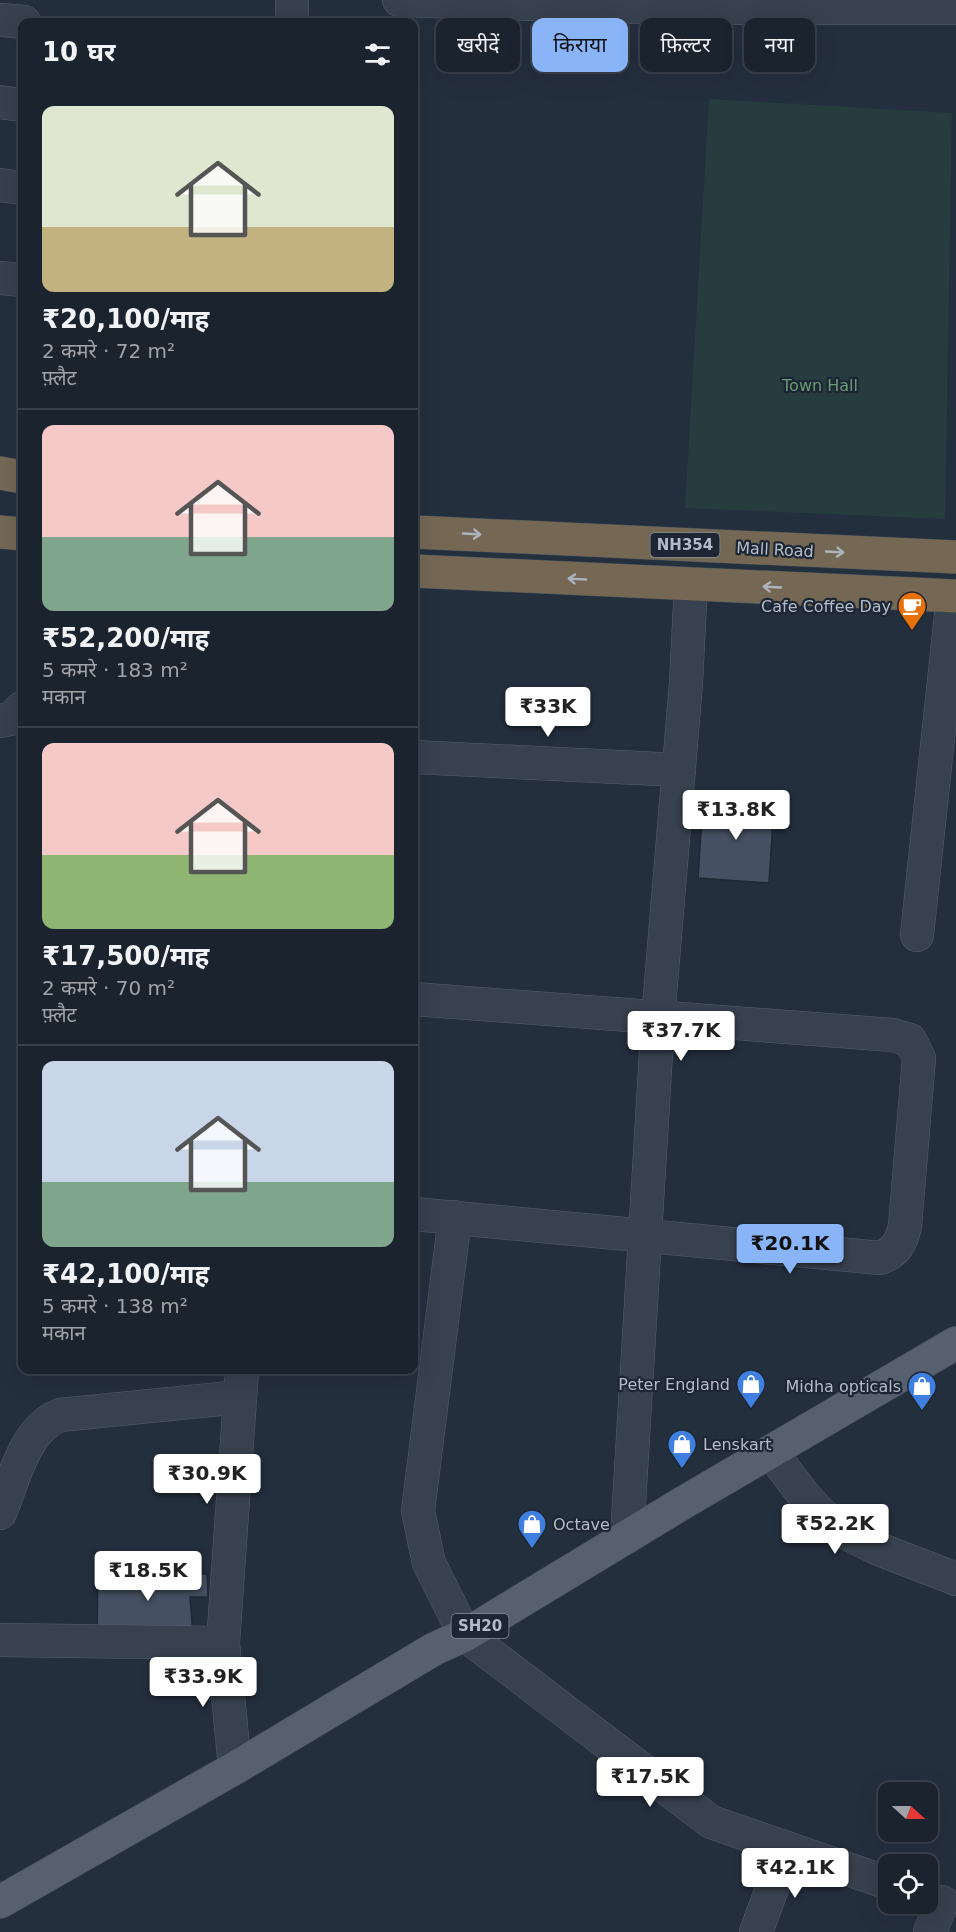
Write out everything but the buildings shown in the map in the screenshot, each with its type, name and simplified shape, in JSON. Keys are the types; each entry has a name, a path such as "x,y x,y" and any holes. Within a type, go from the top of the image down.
{"highway":[{"path":"0,473 18,476"},
{"path":"0,532 18,534"},
{"name":"Mall Road","path":"418,532 956,557"},
{"path":"418,571 954,596"}],"main road":[{"name":"SH20","path":"0,1902 235,1768 434,1649 465,1635 956,1343"}],"street":[{"path":"292,0 292,18"},
{"path":"399,0 675,8 956,8"},
{"path":"0,20 18,22"},
{"path":"0,102 18,104"},
{"path":"0,185 18,187"},
{"path":"0,278 18,280"},
{"path":"627,1537 658,1019 692,584"},
{"path":"917,935 954,596"},
{"path":"0,721 11,719 18,712"},
{"path":"418,757 679,770"},
{"path":"418,999 903,1036 915,1047 920,1058 905,1226 901,1240 892,1254 880,1258 418,1214"},
{"path":"455,1217 418,1511 429,1563 465,1635 711,1822 878,1880"},
{"path":"0,1513 34,1432 47,1420 60,1414 241,1383 223,1643 235,1768"},
{"path":"771,1452 814,1505 832,1523 854,1536 956,1579"},
{"path":"0,1640 223,1643"},
{"path":"756,1932 787,1848"}],"green space":[{"name":"Town Hall","path":"709,99 952,113 945,519 685,508"}],"place":[{"name":"Cafe Coffee Day","path":"912,632"},
{"name":"Peter England","path":"751,1410"},
{"name":"Midha opticals","path":"922,1412"},
{"name":"Lenskart","path":"682,1470"},
{"name":"Octave","path":"532,1550"}]}
